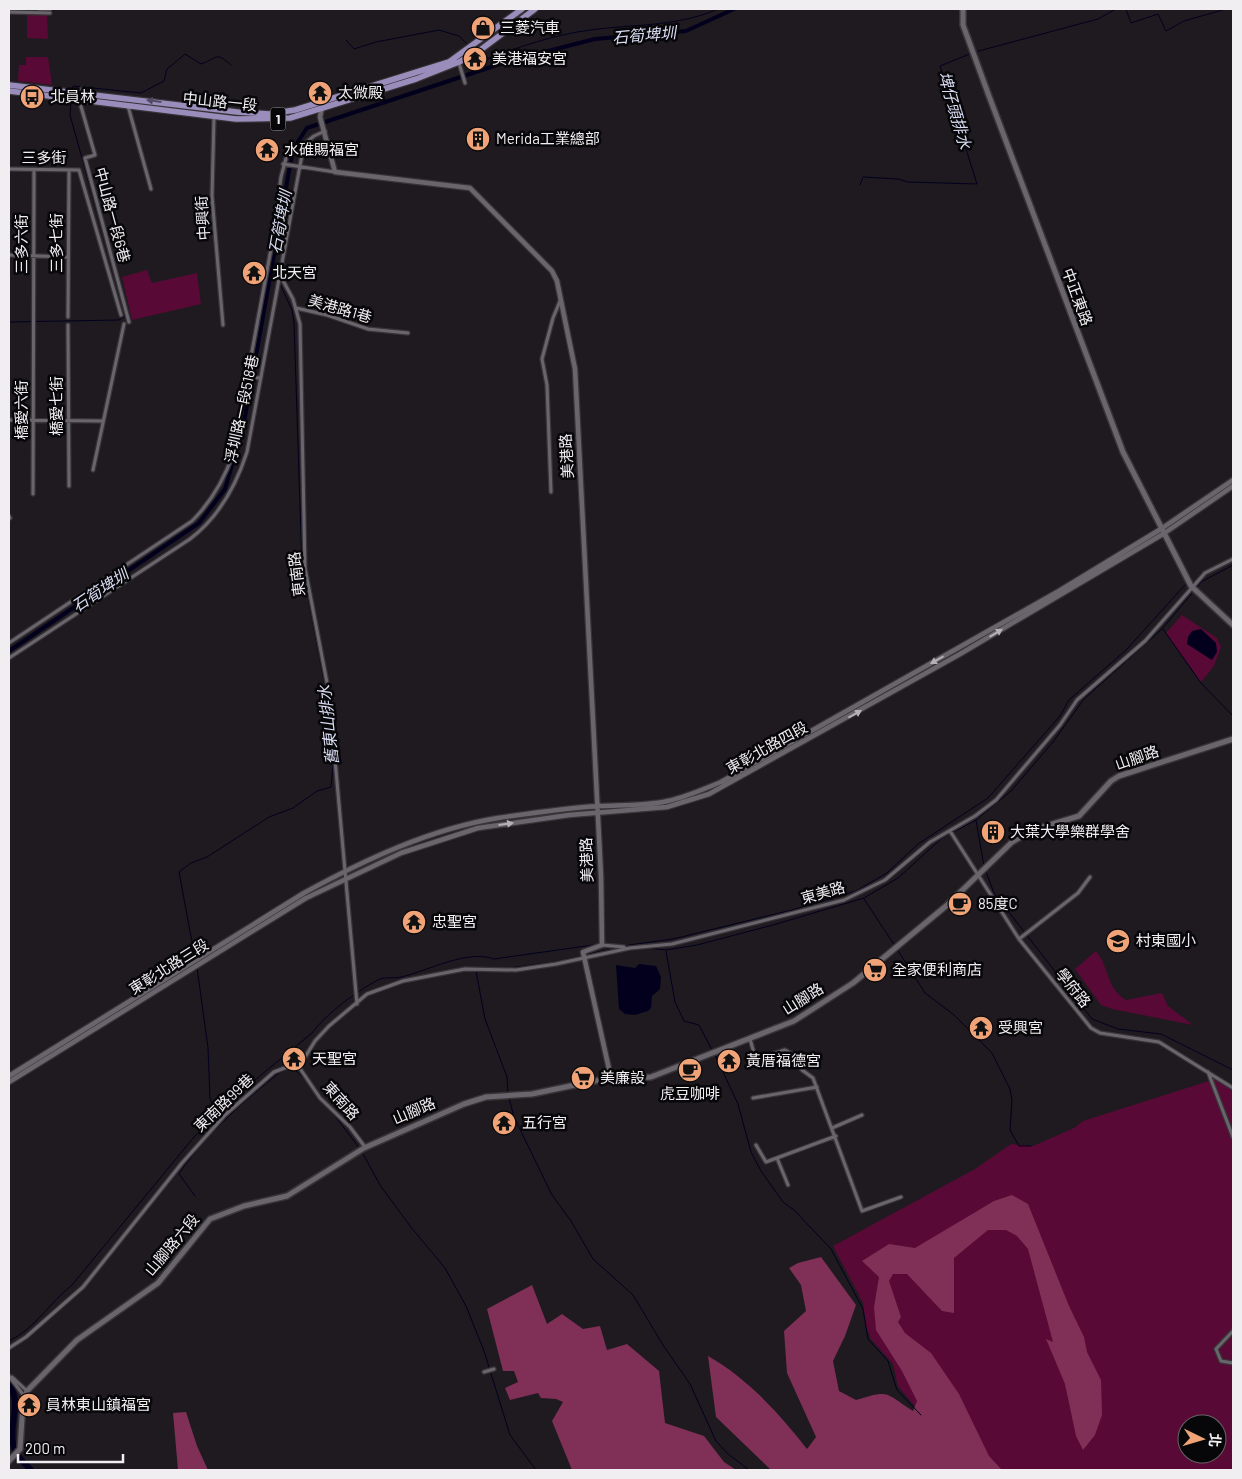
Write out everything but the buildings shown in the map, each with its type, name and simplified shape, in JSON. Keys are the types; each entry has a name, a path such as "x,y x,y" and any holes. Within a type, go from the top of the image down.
{"main road":[{"name":"中山路一段","path":"79,94 128,105 215,112 269,114 295,110 449,62 522,9"},
{"name":"中山路一段","path":"79,94 215,112 258,120 290,118 416,79 459,62 479,51 535,9"},
{"name":"中正東路","path":"963,9 966,32 1123,452 1190,586 1233,626"},
{"name":"1","path":"9,85 63,94"},
{"name":"1","path":"9,91 79,94"},
{"name":"山腳路","path":"357,1152 486,1096 532,1094 611,1078 651,1077 794,1021 853,983 946,906 1012,842 1028,832 1079,816 1111,781 1119,776 1233,739"},
{"name":"山腳路六段","path":"26,1394 77,1340 158,1284 210,1219 244,1206 284,1197 357,1152"},
{"path":"11,1459 20,1450 26,1394"}],"street":[{"path":"39,9 50,10"},
{"path":"9,12 50,10"},
{"path":"459,62 465,82"},
{"name":"中山路一段6巷","path":"79,94 95,155 85,158 129,322"},
{"path":"283,164 299,168 335,172 321,120 322,107 329,99"},
{"path":"128,105 151,189"},
{"name":"中興街","path":"215,112 212,196 223,324"},
{"path":"280,275 304,144 324,129"},
{"path":"9,643 172,536 202,510 224,480 234,454 273,238 283,164 288,151"},
{"name":"三多街","path":"9,169 80,170 121,315"},
{"name":"三多六街","path":"34,170 34,326"},
{"name":"三多七街","path":"68,317 69,170"},
{"name":"美港路","path":"335,172 470,188 552,271 562,298 575,369 598,806 602,943"},
{"path":"9,255 68,257"},
{"name":"浮圳路一段518巷","path":"9,658 174,550 209,523 228,497 243,464 280,275"},
{"name":"美港路1巷","path":"280,275 296,308 300,324 299,365"},
{"path":"551,492 547,385 542,359 553,318 562,298"},
{"name":"美港路1巷","path":"296,308 326,314 368,329 408,333"},
{"path":"93,470 124,324"},
{"name":"橋愛七街","path":"68,325 69,486"},
{"name":"橋愛六街","path":"34,326 34,494"},
{"name":"東南路","path":"299,365 305,568 329,693 344,878 357,1004"},
{"path":"247,376 260,378"},
{"path":"9,420 102,421"},
{"path":"1162,532 1233,480"},
{"path":"1162,532 1233,486"},
{"name":"東彰北路四段","path":"344,872 400,847 464,826 496,819 598,806 666,802 693,794 721,782 1162,532"},
{"name":"東彰北路四段","path":"344,878 401,852 478,828 598,812 667,807 690,801 721,788 960,654 1162,532"},
{"name":"東美路","path":"630,948 672,944 844,900 885,880 930,842 996,800 1060,725 1077,700 1145,641 1190,586 1205,573 1233,559"},
{"path":"826,723 830,728"},
{"name":"學府路","path":"950,831 980,874 1019,939 1091,1028 1100,1033 1159,1042 1233,1088"},
{"name":"東彰北路三段","path":"9,1076 288,903 344,872"},
{"path":"1019,939 1078,893 1090,877"},
{"name":"東彰北路三段","path":"9,1082 289,908 344,878"},
{"path":"611,1078 583,952 602,943 630,948"},
{"path":"299,1067 315,1041 329,1026 367,994 403,981 465,969 516,970 630,948"},
{"path":"750,1039 754,1054 758,1058 782,1050 792,1054 802,1070 813,1078 836,1136 862,1211 901,1197"},
{"name":"東南路99巷","path":"9,1348 26,1337 83,1287 211,1128 274,1072 287,1067 299,1067"},
{"name":"東南路","path":"299,1067 320,1098 350,1127 364,1148"},
{"path":"1207,1071 1233,1137"},
{"path":"752,1098 817,1087"},
{"path":"832,1128 862,1115"},
{"path":"756,1145 764,1161 836,1136"},
{"path":"777,1158 788,1185"},
{"path":"1233,1331 1216,1349 1221,1361 1233,1363"},
{"path":"484,1372 494,1369"},
{"path":"9,1376 16,1379 26,1394"}],"shaded area":[{"path":"27,14 47,15 48,39 27,38"},
{"path":"26,57 48,57 52,85 18,81 19,65 26,65"},
{"path":"147,270 152,283 197,273 201,304 132,320 122,277"},
{"path":"1182,615 1217,638 1221,647 1214,666 1201,682 1166,633"},
{"path":"1096,951 1104,964 1114,989 1119,995 1126,1000 1162,993 1168,1006 1193,1025 1112,1009 1101,1005 1075,969"},
{"path":"1215,1079 1233,1091 1233,1470 989,1470 923,1416 898,1386 893,1364 871,1339 866,1326 863,1303 833,1246 975,1169 1011,1144 1033,1146 1074,1128 1083,1121"},
{"path":"1012,1195 1028,1204 1069,1306 1084,1337 1087,1352 1101,1380 1102,1415 1095,1435 1083,1450 1076,1436 1065,1384 1046,1339 1053,1342 1028,1249 1017,1236 1006,1230 988,1230 954,1258 954,1313 942,1311 907,1274 893,1274 889,1281 901,1317 898,1322 905,1333 931,1353 959,1394 989,1456 1002,1470 771,1470 716,1417 708,1356 736,1375 762,1398 807,1449 816,1437 787,1373 784,1331 806,1311 801,1285 789,1268 798,1263 821,1257 856,1305 845,1336 833,1361 839,1391 856,1400 875,1395 887,1395 913,1411 917,1401 902,1371 876,1330 874,1307 879,1277 862,1261 889,1244 915,1248 994,1201"},
{"path":"532,1285 547,1324 562,1314 583,1329 600,1326 607,1350 627,1344 659,1371 665,1423 704,1436 724,1462 736,1470 572,1470 552,1421 563,1402 556,1399 541,1398 538,1393 510,1400 505,1388 518,1382 514,1371 503,1371 487,1309"},
{"path":"186,1412 197,1446 208,1470 178,1470 173,1413"}],"water":[{"path":"1201,629 1216,643 1217,652 1212,660 1187,644 1188,637 1192,631"},
{"path":"639,964 656,966 661,977 660,989 652,996 651,1008 648,1011 635,1015 625,1014 619,1009 616,965 635,968"}],"waterway":[{"path":"49,11 57,9"},
{"path":"478,54 484,60 549,38 590,30 671,22 703,15 718,9"},
{"name":"石筍埤圳","path":"9,651 199,523 225,489 243,428 293,149 307,128 509,61 595,39 686,31 734,9"},
{"name":"埤仔頭排水","path":"975,52 1098,19 1116,9"},
{"name":"埤仔頭排水","path":"1126,9 1131,23 1158,14 1166,31 1184,21 1226,9"},
{"path":"346,40 354,49 376,42 439,30 459,36 467,44"},
{"name":"埤仔頭排水","path":"860,185 863,177 898,179 908,182 977,184 940,66 972,53"},
{"path":"72,90 73,86 141,93 164,81 167,69 185,54 201,64 219,57 231,65"},
{"path":"71,102 70,115 121,298"},
{"name":"舊東山排水","path":"271,271 278,281"},
{"name":"舊東山排水","path":"195,958 179,872 191,863 207,857 269,817 293,808 317,791 331,787 333,767 325,686 302,566 294,323 292,310 280,284"},
{"path":"9,322 119,320 125,316 125,312"},
{"path":"1196,589 1201,582 1233,565"},
{"path":"629,945 673,939 792,910 856,891 887,873 918,844 988,798 1060,716 1069,700 1126,650 1185,585"},
{"path":"646,948 666,950 697,945 773,925 864,898 898,878 942,838 976,820 1011,791 1053,742 1084,699 1162,629 1193,592"},
{"path":"1163,629 1201,683 1233,716"},
{"path":"976,820 984,866"},
{"path":"985,869 994,893 1092,1019 1118,1029 1161,1034 1233,1070"},
{"path":"864,899 895,946"},
{"path":"9,1341 19,1336 35,1322 72,1285 194,1137 232,1099 312,1033 333,1011 361,990 381,979 401,977 460,959 472,957 494,959 600,944"},
{"path":"604,944 622,945"},
{"path":"624,946 632,946"},
{"path":"585,955 615,948"},
{"path":"897,949 925,993 954,1015 992,1053 1010,1089 1012,1100 1010,1130 1019,1146 1031,1146"},
{"path":"666,951 675,1002 684,1021 699,1025 713,1052"},
{"path":"509,968 581,956"},
{"name":"舊東山排水","path":"197,967 208,1048 210,1099 214,1108 226,1118"},
{"path":"481,968 500,968"},
{"path":"476,971 485,1019 507,1077 508,1094"},
{"path":"715,1055 738,1104 751,1152 761,1171 783,1202 794,1210 831,1249 863,1309 868,1339 888,1361 897,1390 921,1415"},
{"name":"舊東山排水","path":"195,1196 179,1174 214,1131 241,1105 284,1069 294,1069 306,1080"},
{"path":"509,1098 514,1117 552,1195 571,1221 593,1259 633,1295 663,1345 690,1384 716,1441 728,1454 749,1470"},
{"path":"332,1112 360,1149"},
{"path":"362,1152 380,1185 410,1226 445,1268 466,1306 484,1351 510,1435 536,1470"},
{"path":"9,1385 15,1399 12,1432 14,1448 19,1458 31,1470"}],"place":[{"name":"三菱汽車","path":"483,28"},
{"name":"美港福安宮","path":"475,59"},
{"name":"太微殿","path":"320,93"},
{"name":"北員林","path":"32,97"},
{"name":"Merida工業總部","path":"478,139"},
{"name":"水碓賜福宮","path":"267,150"},
{"name":"北天宮","path":"254,273"},
{"name":"大葉大學樂群學舍","path":"993,832"},
{"name":"85度C","path":"960,904"},
{"name":"忠聖宮","path":"414,922"},
{"name":"村東國小","path":"1118,941"},
{"name":"全家便利商店","path":"875,970"},
{"name":"受興宮","path":"981,1028"},
{"name":"天聖宮","path":"294,1059"},
{"name":"黃厝福德宮","path":"729,1061"},
{"name":"虎豆咖啡","path":"690,1070"},
{"name":"美廉設","path":"583,1078"},
{"name":"五行宮","path":"504,1123"},
{"name":"員林東山鎮福宮","path":"29,1405"}]}
